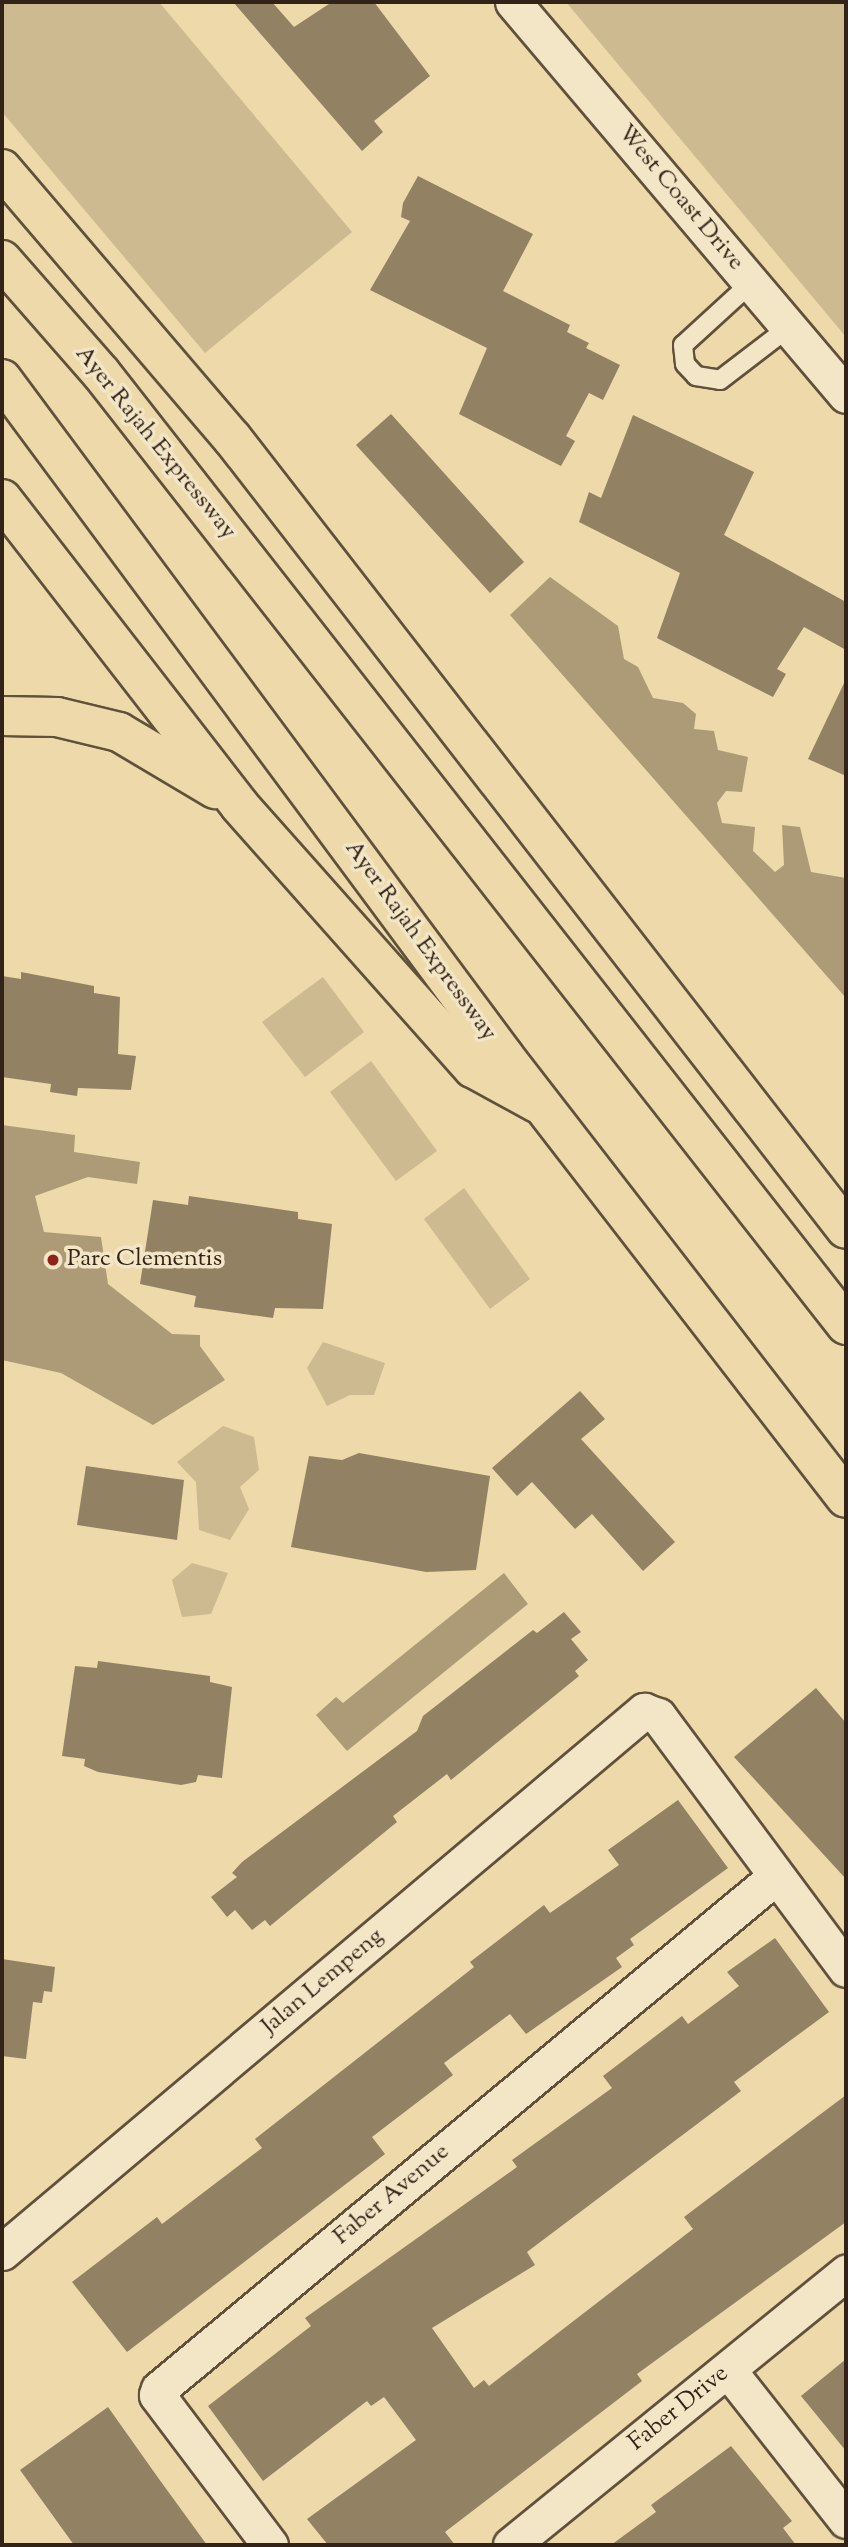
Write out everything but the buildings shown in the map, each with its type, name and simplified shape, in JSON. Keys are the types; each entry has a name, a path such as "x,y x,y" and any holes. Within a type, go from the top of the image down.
{"highway":[{"path":"2,169 232,438 846,1229"},
{"name":"Ayer Rajah Expressway","path":"2,260 101,373 846,1325"},
{"name":"Ayer Rajah Expressway","path":"2,379 542,1105 846,1498"},
{"path":"2,499 240,806 473,1068 542,1105"},
{"path":"2,716 57,717 119,733 240,806"}],"street":[{"name":"West Coast Drive","path":"513,2 846,395"},
{"name":"Jalan Lempeng","path":"2,2252 644,1711 658,1716 775,1877"},
{"path":"775,1877 846,1969"},
{"name":"Faber Avenue","path":"270,2545 159,2389 775,1877"},
{"name":"Faber Drive","path":"511,2545 846,2273"},
{"path":"728,2370 846,2520"}],"lane":[{"path":"751,283 683,345 685,364 696,376 720,380 789,327"}],"shaded area":[{"path":"2,2 159,2 352,232 205,353 2,112"},
{"path":"566,2 846,2 846,337"},
{"path":"550,577 618,626 624,659 638,667 653,698 683,703 696,714 694,729 714,731 718,750 748,757 742,792 726,791 717,803 722,823 755,827 753,851 775,872 784,865 782,825 800,827 811,872 846,878 846,998 510,615"},
{"path":"323,977 364,1032 305,1077 262,1022"},
{"path":"371,1061 437,1151 396,1181 330,1092"},
{"name":"Parc Clementis","path":"2,1125 75,1135 74,1152 140,1162 137,1184 88,1177 35,1196 44,1232 101,1237 108,1284 172,1334 200,1335 200,1346 225,1380 153,1425 61,1373 2,1360"},
{"path":"464,1188 530,1279 490,1309 424,1219"},
{"path":"323,1342 385,1363 374,1395 350,1395 327,1406 307,1368"},
{"path":"223,1426 254,1437 259,1470 240,1487 249,1509 230,1540 199,1530 196,1482 177,1462"},
{"path":"192,1563 228,1573 211,1614 182,1617 172,1580"},
{"path":"504,1573 528,1604 347,1751 316,1715 336,1697 343,1703"}],"place":[{"name":"Parc Clementis","path":"53,1260"}]}
